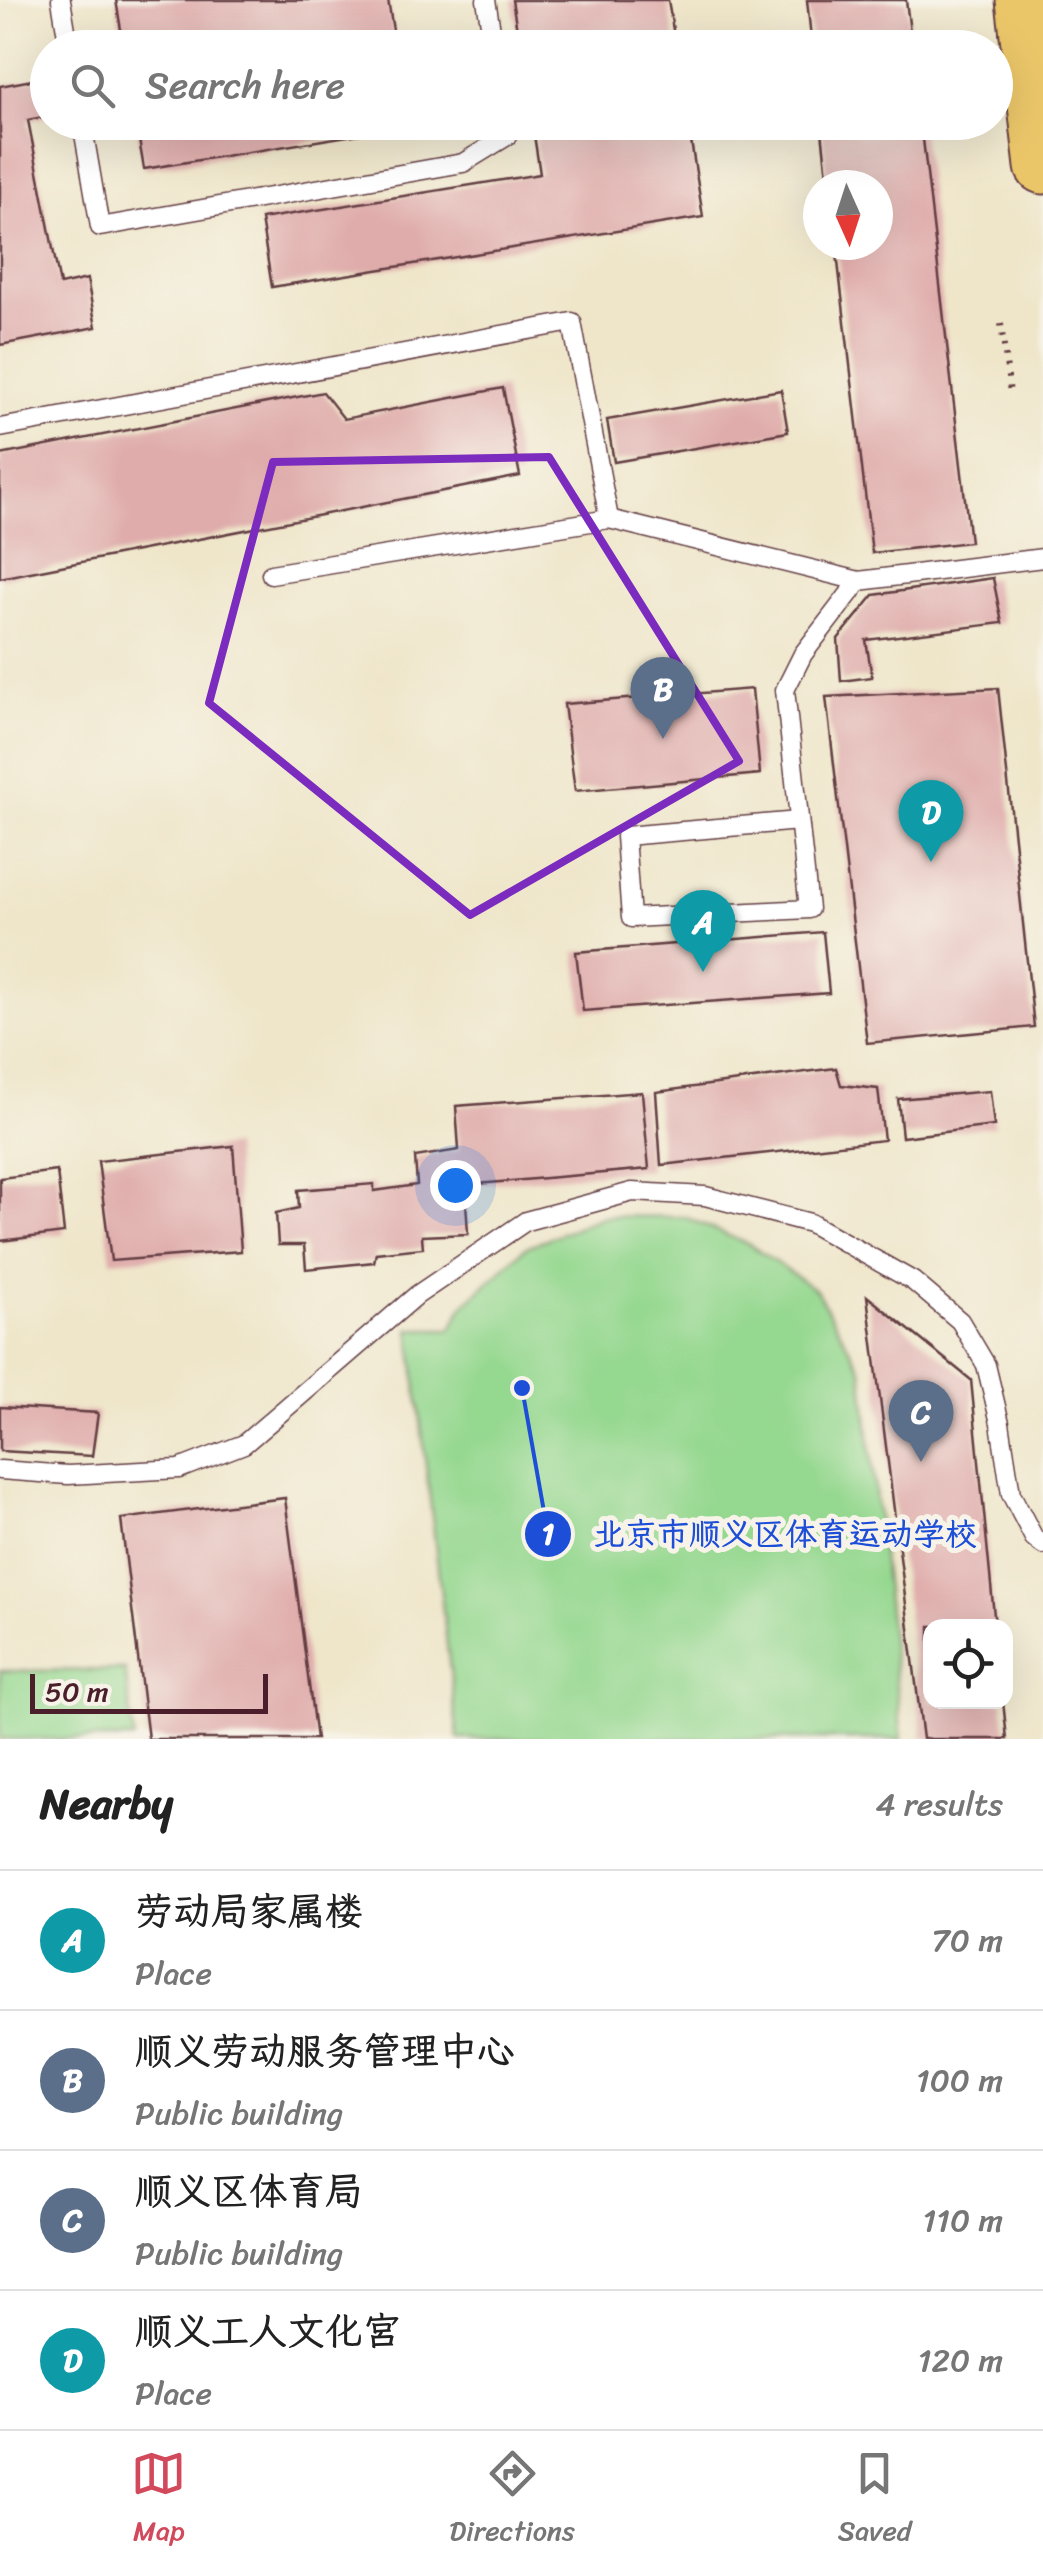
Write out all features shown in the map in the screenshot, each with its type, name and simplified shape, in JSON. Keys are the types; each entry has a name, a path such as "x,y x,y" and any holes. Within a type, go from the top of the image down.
{"main road":[{"path":"1024,0 1043,166"}],"lane":[{"path":"61,0 66,30"},
{"path":"486,0 491,30"},
{"path":"85,140 100,227 463,162 500,140"},
{"path":"0,428 572,322 609,518"},
{"path":"271,574 609,518 860,581 1043,558"},
{"path":"800,821 625,836 631,918 809,909 800,821 785,690 803,654 860,581"},
{"path":"0,1470 68,1475 179,1469 244,1444 417,1296 526,1221 632,1192 704,1196 810,1224 913,1280 960,1321 986,1365 1011,1494 1034,1538 1043,1544"}],"path":[{"path":"1001,324 1010,394"}],"highlighted area":[{"path":"549,457 739,761 470,915 209,703 273,462"}],"green space":[{"path":"604,1216 685,1217 750,1245 816,1290 862,1370 902,1739 458,1739 410,1329 452,1329 462,1307 526,1247"},
{"path":"125,1670 134,1739 0,1739 0,1671"}],"building":[{"path":"116,0 388,0 393,30 121,30"},
{"path":"512,0 668,0 673,30 517,30"},
{"path":"807,0 906,0 910,30 810,30"},
{"path":"30,80 30,140 60,285 87,279 96,327 0,345 0,86"},
{"path":"139,140 323,140 144,169"},
{"path":"535,140 691,140 703,217 272,287 261,219 540,174"},
{"path":"823,140 923,140 970,542 872,553 838,260 893,260 893,170 826,170"},
{"path":"503,388 520,476 0,578 0,455 323,392 344,419"},
{"path":"781,390 788,432 614,462 607,420"},
{"path":"993,578 1002,623 866,640 872,677 841,681 838,639 874,595"},
{"path":"998,688 1034,1027 867,1043 826,697"},
{"path":"752,689 760,774 575,791 564,704"},
{"path":"823,932 829,993 583,1011 576,952"},
{"path":"836,1068 841,1085 878,1089 884,1140 661,1165 656,1092"},
{"path":"990,1091 994,1126 902,1137 898,1099"},
{"path":"642,1092 649,1169 465,1185 468,1234 422,1236 423,1248 376,1253 374,1262 306,1269 304,1245 278,1245 276,1213 299,1208 298,1190 374,1184 374,1191 417,1185 415,1157 459,1150 456,1106"},
{"path":"233,1146 241,1251 111,1261 98,1161"},
{"path":"57,1171 64,1233 0,1241 0,1178"},
{"path":"867,1296 971,1380 994,1619 923,1619 923,1709 1004,1709 1007,1739 923,1739"},
{"path":"0,1407 98,1413 92,1456 0,1451"},
{"path":"285,1498 316,1739 148,1739 121,1519"}],"place":[{"name":"顺义劳动服务管理中心","path":"663,739"},
{"name":"顺义工人文化宫","path":"931,862"},
{"name":"劳动局家属楼","path":"703,972"},
{"name":"北京市顺义区体育运动学校","path":"522,1388"},
{"name":"顺义区体育局","path":"921,1462"}]}
